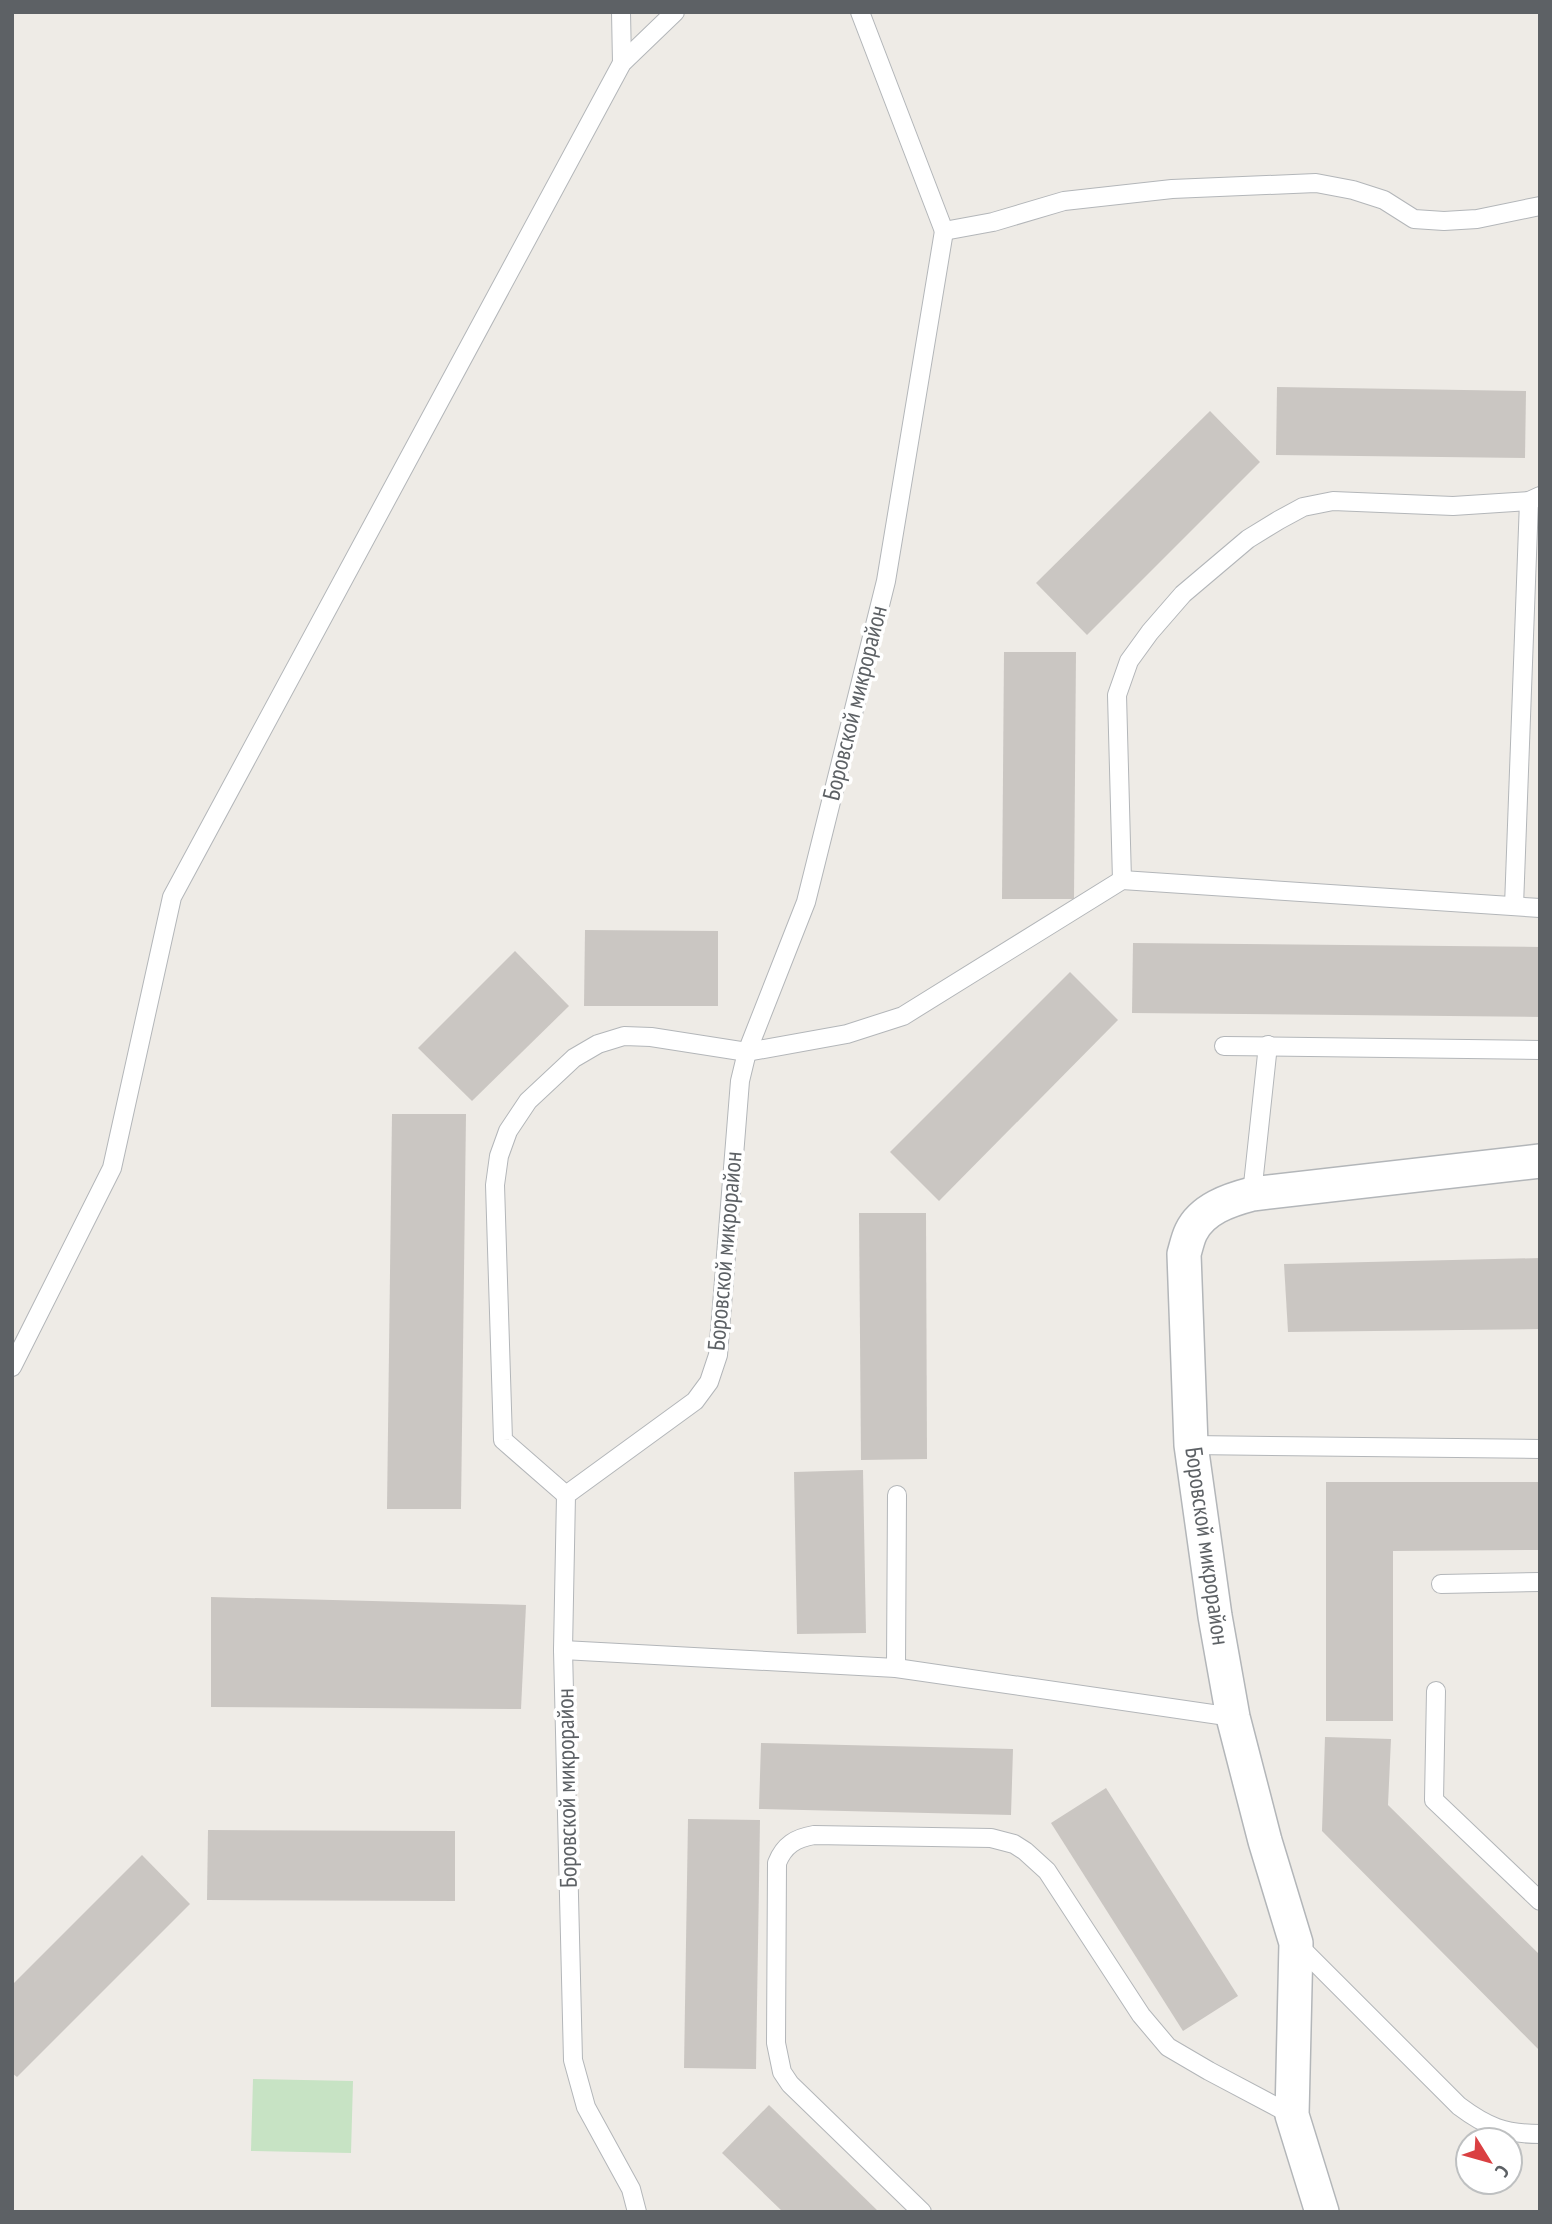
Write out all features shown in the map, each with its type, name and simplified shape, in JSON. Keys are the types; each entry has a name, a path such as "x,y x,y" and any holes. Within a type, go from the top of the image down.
{"street":[{"name":"Боровской микрорайон","path":"1322,2212 1292,2115 1296,1943 1265,1841 1233,1717 1215,1616 1191,1445 1184,1254 1191,1231 1210,1210 1231,1199 1252,1194 1540,1161"}],"lane":[{"path":"621,12 622,63"},
{"path":"12,1367 112,1168 172,897 622,63 675,12"},
{"path":"860,12 944,231 993,222 1064,201 1172,189 1316,183 1353,190 1384,200 1415,219 1444,221 1477,219 1540,206"},
{"name":"Боровской микрорайон","path":"637,2212 631,2189 586,2107 573,2060 563,1650 566,1495 695,1401 709,1382 718,1355 740,1081 747,1052 806,902 886,580 944,231"},
{"path":"1122,880 1117,695 1129,662 1150,632 1183,594 1248,539 1303,507 1334,501 1453,506 1534,498 1514,906"},
{"path":"566,1495 507,1445 501,1433 495,1185 499,1156 508,1131 528,1101 574,1058 598,1044 624,1036 651,1037 747,1052 847,1034 903,1016 1122,880 1540,908"},
{"path":"1252,1194 1268,1045"},
{"path":"1224,1046 1540,1050"},
{"path":"1191,1445 1540,1449"},
{"path":"896,1668 897,1495"},
{"path":"1441,1584 1540,1582"},
{"path":"563,1650 896,1668 1233,1717"},
{"path":"1436,1691 1434,1800 1540,1901"},
{"path":"922,2212 801,2095 782,2072 776,2043 777,1863 782,1852 802,1837 991,1838 1025,1850 1047,1871 1141,2015 1168,2047 1292,2115"},
{"path":"1296,1943 1459,2106 1480,2122 1505,2132 1540,2134"}],"green space":[{"path":"253,2079 353,2081 351,2153 251,2151"}],"building":[{"path":"1277,387 1526,391 1525,458 1276,455"},
{"path":"1210,411 1260,462 1087,635 1036,583"},
{"path":"1004,652 1076,652 1074,899 1002,899"},
{"path":"585,930 718,931 718,1006 584,1006"},
{"path":"1133,943 1540,947 1540,1017 1132,1013"},
{"path":"515,951 569,1006 472,1101 418,1048"},
{"path":"1070,972 1118,1020 939,1201 890,1152"},
{"path":"392,1114 466,1114 461,1509 387,1509"},
{"path":"859,1213 926,1213 927,1459 861,1460"},
{"path":"1540,1258 1540,1329 1288,1332 1284,1264"},
{"path":"863,1470 866,1633 797,1634 794,1472"},
{"path":"1326,1482 1540,1482 1540,1550 1393,1551 1393,1721 1326,1721"},
{"path":"211,1597 526,1605 521,1709 211,1707"},
{"path":"1325,1737 1391,1739 1388,1805 1540,1955 1540,2051 1322,1831"},
{"path":"761,1743 1013,1749 1011,1815 759,1809"},
{"path":"1106,1788 1238,1996 1183,2031 1051,1823"},
{"path":"688,1819 760,1820 756,2069 684,2068"},
{"path":"208,1830 455,1831 455,1901 207,1900"},
{"path":"142,1855 190,1904 17,2077 12,2073 12,1985"},
{"path":"769,2105 879,2212 783,2212 722,2153"}]}
